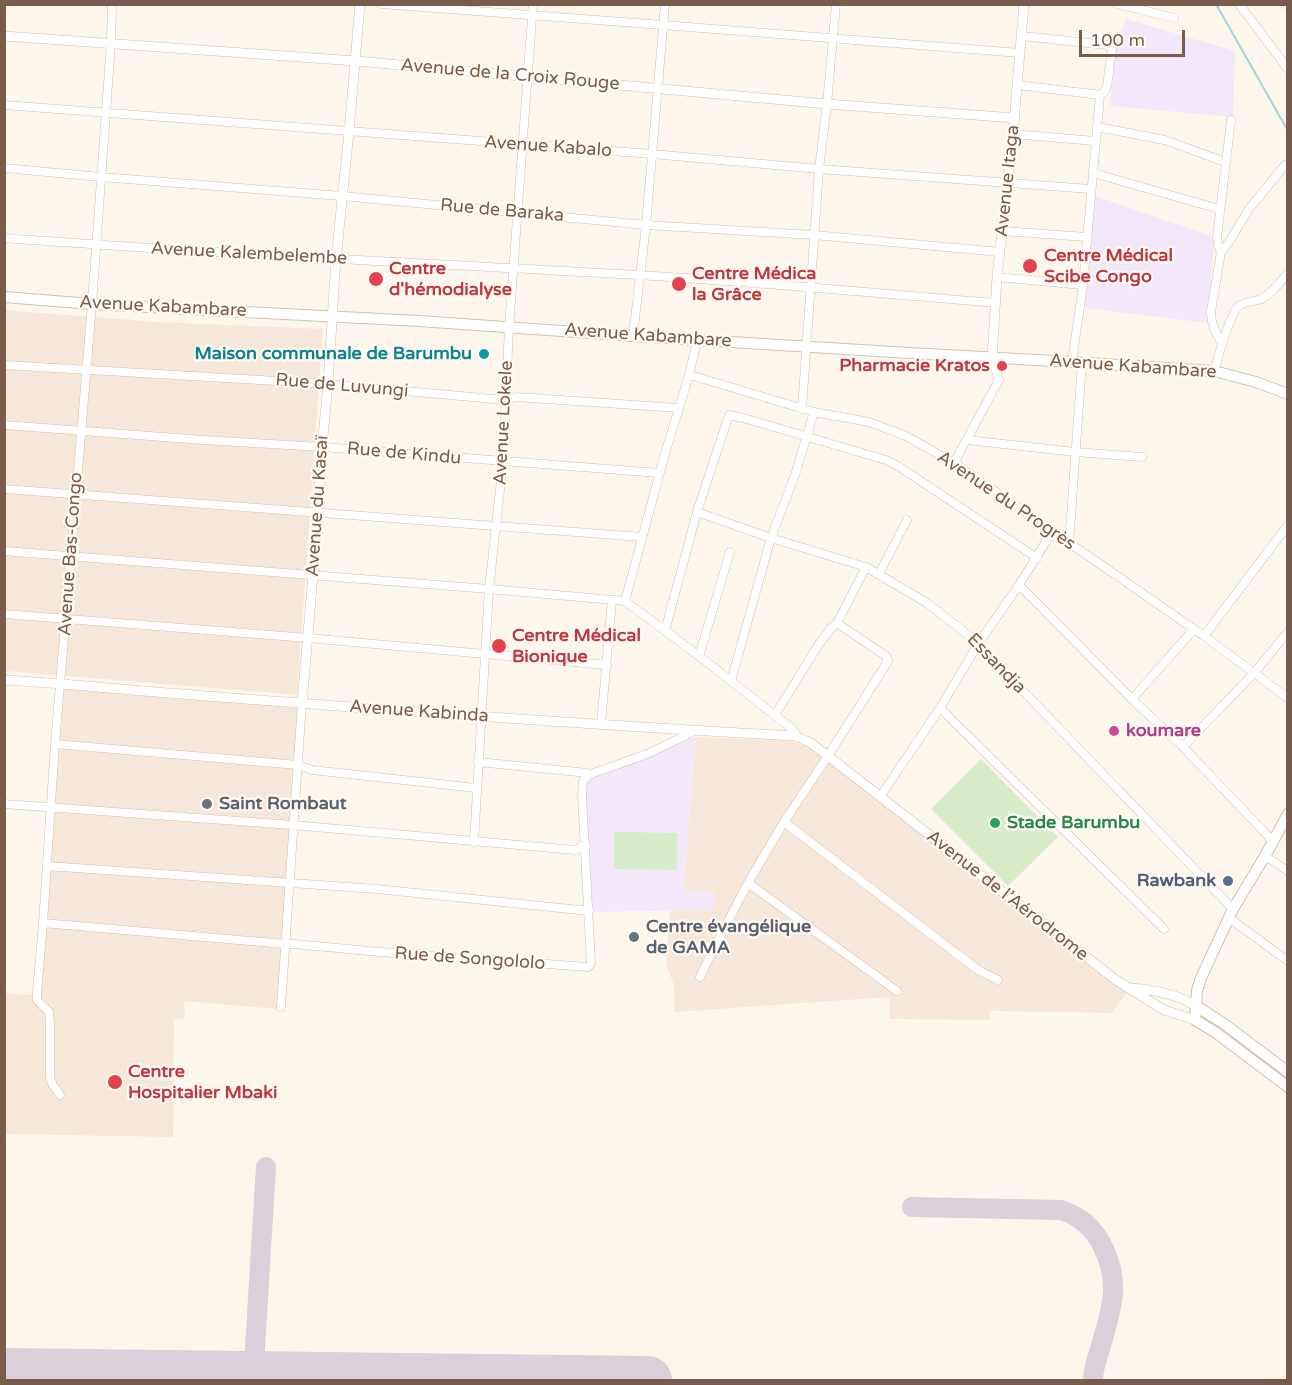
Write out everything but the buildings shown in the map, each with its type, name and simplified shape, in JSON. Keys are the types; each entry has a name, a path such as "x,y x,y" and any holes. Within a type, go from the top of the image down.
{"main road":[{"name":"Avenue Kabambare","path":"4,297 1214,371 1236,376 1287,394"},
{"path":"1195,1020 1197,991 1201,978 1231,913 1287,814"},
{"path":"1196,1006 1223,1023 1287,1072"},
{"name":"Avenue de l’Aérodrome","path":"1195,1020 1215,1032 1287,1087"}],"street":[{"name":"Avenue Bas-Congo","path":"60,1095 50,1078 49,1012 37,1000 55,744 92,304 112,4"},
{"name":"Avenue du Kasaï","path":"281,1008 336,260 360,4"},
{"path":"382,4 1020,53"},
{"name":"Avenue Lokele","path":"474,842 489,589 503,462 509,327 533,4"},
{"path":"633,336 646,225 665,4"},
{"path":"801,409 819,169 836,4"},
{"name":"Avenue Itaga","path":"992,358 1024,4"},
{"path":"1118,4 1174,18"},
{"path":"1239,4 1287,69"},
{"name":"Avenue de la Croix Rouge","path":"4,36 356,60 827,104 1014,118"},
{"path":"1018,85 1100,94 1107,87 1112,49 1110,46 1022,36"},
{"path":"1069,544 1075,452 1077,362 1100,94"},
{"name":"Avenue Kabalo","path":"4,105 1091,189"},
{"path":"1221,252 1217,237 1231,120"},
{"path":"1097,127 1164,141 1225,162"},
{"path":"1013,134 1095,141"},
{"path":"1222,343 1211,321 1221,252 1249,209 1285,165"},
{"name":"Rue de Baraka","path":"4,168 342,196 646,225 814,235 1000,252"},
{"path":"1093,173 1220,209"},
{"path":"1002,231 1087,237"},
{"name":"Avenue Kalembelembe","path":"4,238 336,260 640,275 996,303"},
{"path":"1214,371 1236,308 1242,303 1269,295 1287,273"},
{"path":"998,277 1083,285"},
{"path":"625,601 659,474 690,375 697,340"},
{"path":"954,463 999,380 992,358"},
{"name":"Rue de Luvungi","path":"4,365 328,384 505,400 516,397 679,408"},
{"name":"Avenue du Progrès","path":"690,375 801,409 869,422 906,436 954,463 1204,636 1287,698"},
{"path":"731,681 771,538 793,482 814,412"},
{"path":"665,631 698,512 728,417 732,415 886,460 1037,558"},
{"name":"Rue de Kindu","path":"4,425 659,474"},
{"path":"967,441 1142,458"},
{"path":"4,489 642,537"},
{"name":"Essandja","path":"698,512 771,538 866,567 927,603 968,634 1231,913 1287,961"},
{"path":"879,574 907,520"},
{"path":"1204,636 1287,525"},
{"path":"880,797 940,708 978,644 1037,558 1052,532"},
{"path":"4,551 625,601 775,715 791,728 796,736"},
{"path":"699,656 730,552"},
{"path":"775,715 819,644 837,623 866,567"},
{"path":"1019,585 1183,747 1273,841"},
{"path":"601,724 612,600"},
{"path":"4,614 607,665"},
{"path":"700,977 748,883 784,822 888,661 886,656 837,623"},
{"path":"1132,699 1194,630"},
{"path":"1183,747 1254,673 1287,632"},
{"name":"Avenue Kabinda","path":"4,680 481,717 796,736 811,743 828,756"},
{"path":"940,708 1164,929"},
{"path":"478,762 591,774 647,754 695,731"},
{"path":"55,744 298,765 312,770 476,788"},
{"name":"Avenue de l’Aérodrome","path":"828,756 1127,987 1162,1010 1195,1020"},
{"name":"Rue de Songololo","path":"43,923 391,953 588,967 591,964 582,788 583,781 591,774"},
{"path":"4,804 293,825 575,850 586,845"},
{"path":"784,822 978,970 998,981"},
{"path":"1265,856 1287,871"},
{"path":"47,866 377,889 589,911"},
{"path":"748,883 897,991"},
{"path":"1127,987 1177,997 1196,1006"}],"shaded area":[{"path":"1126,19 1235,51 1233,117 1110,106 1115,47"},
{"path":"1095,196 1214,237 1208,323 1085,308"},
{"path":"4,310 156,322 323,329 297,695 5,671"},
{"path":"63,686 299,705 277,1009 184,1001 185,1018 174,1019 173,1137 5,1134 4,993 39,996"},
{"path":"696,737 791,741 807,746 1127,992 1112,1013 990,1011 990,1020 890,1019 889,997 675,1012 674,985 666,964 670,911 712,910 715,892 683,891"},
{"path":"696,737 683,891 715,892 713,910 591,912 584,794 587,781 590,777"}],"green space":[{"name":"Stade Barumbu","path":"981,759 1058,837 1008,886 931,809"},
{"path":"614,832 677,833 677,870 614,869"}],"waterway":[{"path":"1216,4 1288,131"}],"taxiway":[{"path":"253,1380 266,1167"},
{"path":"912,1207 1061,1210 1074,1215 1090,1228 1108,1259 1113,1284 1111,1309 1095,1364 1093,1380"}],"runway":[{"path":"4,1372 648,1380"}],"place":[{"name":"Centre Médical Scibe Congo","path":"1030,266"},
{"name":"Centre d'hémodialyse","path":"376,279"},
{"name":"Centre Médica la Grâce","path":"679,284"},
{"name":"Maison communale de Barumbu","path":"484,354"},
{"name":"Pharmacie Kratos","path":"1002,366"},
{"name":"Centre Médical Bionique","path":"499,646"},
{"name":"koumare","path":"1114,731"},
{"name":"Saint Rombaut","path":"207,804"},
{"name":"Stade Barumbu","path":"995,823"},
{"name":"Rawbank","path":"1228,881"},
{"name":"Centre évangélique de GAMA","path":"634,937"},
{"name":"Centre Hospitalier Mbaki","path":"115,1082"}]}
